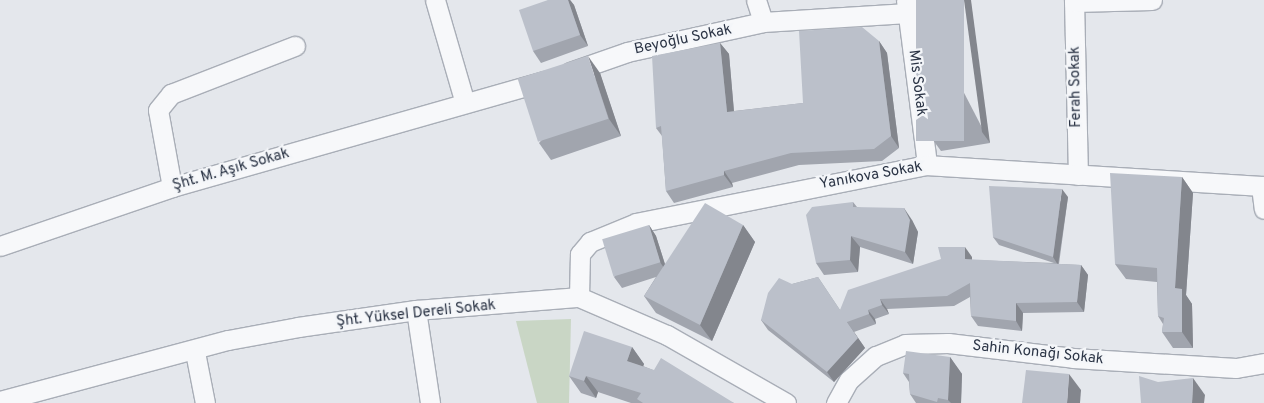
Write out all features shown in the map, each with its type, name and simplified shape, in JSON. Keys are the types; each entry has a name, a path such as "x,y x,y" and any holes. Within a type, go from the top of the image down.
{"street":[{"path":"435,0 465,103"},
{"path":"756,0 763,22"},
{"path":"1074,1 1152,0"},
{"name":"Ferah Sokak","path":"1074,1 1078,175"},
{"name":"Beyoğlu Sokak","path":"465,103 627,52 763,22 907,6"},
{"name":"Mis Sokak","path":"907,6 927,165"},
{"path":"172,187 158,110 171,94 295,46"},
{"name":"Şht. M. Aşık Sokak","path":"0,246 172,187 465,103"},
{"name":"Yanıkova Sokak","path":"579,297 580,254 590,242 636,223 927,165 1262,186"},
{"path":"1262,186 1264,209"},
{"name":"Şht. Yüksel Dereli Sokak","path":"0,401 298,327 416,310 579,297 667,335 786,403"},
{"path":"416,310 430,403"},
{"name":"Sahin Konağı Sokak","path":"836,403 849,380 876,356 905,344 948,343 1073,358 1236,368 1264,363"},
{"path":"195,352 206,403"}],"green space":[{"path":"571,319 569,403 537,403 516,321"}],"building":[{"path":"548,0 568,0 580,35 533,51 519,10"},
{"path":"916,0 964,0 964,141 916,141"},
{"path":"862,27 879,41 891,136 874,149 791,153 724,171 724,175 666,191 661,126 656,128 652,56 720,43 727,112 803,103 799,31"},
{"path":"588,56 608,119 538,142 518,79"},
{"path":"1110,173 1182,177 1175,288 1182,289 1182,332 1162,332 1164,318 1158,316 1157,268 1115,264"},
{"path":"989,186 1062,189 1053,257 993,237"},
{"path":"853,202 853,207 904,208 910,220 905,252 851,236 850,260 816,263 806,215 812,207"},
{"path":"705,203 743,225 700,325 644,296"},
{"path":"649,225 660,262 614,277 602,239"},
{"path":"938,247 965,247 965,259 1081,265 1077,302 1016,303 1016,321 971,316 970,283 947,296 880,299 882,305 868,310 869,314 847,322 858,338 827,372 761,320 768,293 779,278 792,284 818,277 840,310 848,290 941,259"},
{"path":"584,331 632,347 627,361 654,370 661,358 734,403 643,403 637,399 641,393 586,376 584,381 569,376"},
{"path":"906,351 950,357 948,400 938,398 937,402 910,394 909,374 903,373"},
{"path":"1026,370 1069,374 1067,403 1022,403"},
{"path":"1139,376 1158,382 1193,378 1192,403 1141,403"}]}
